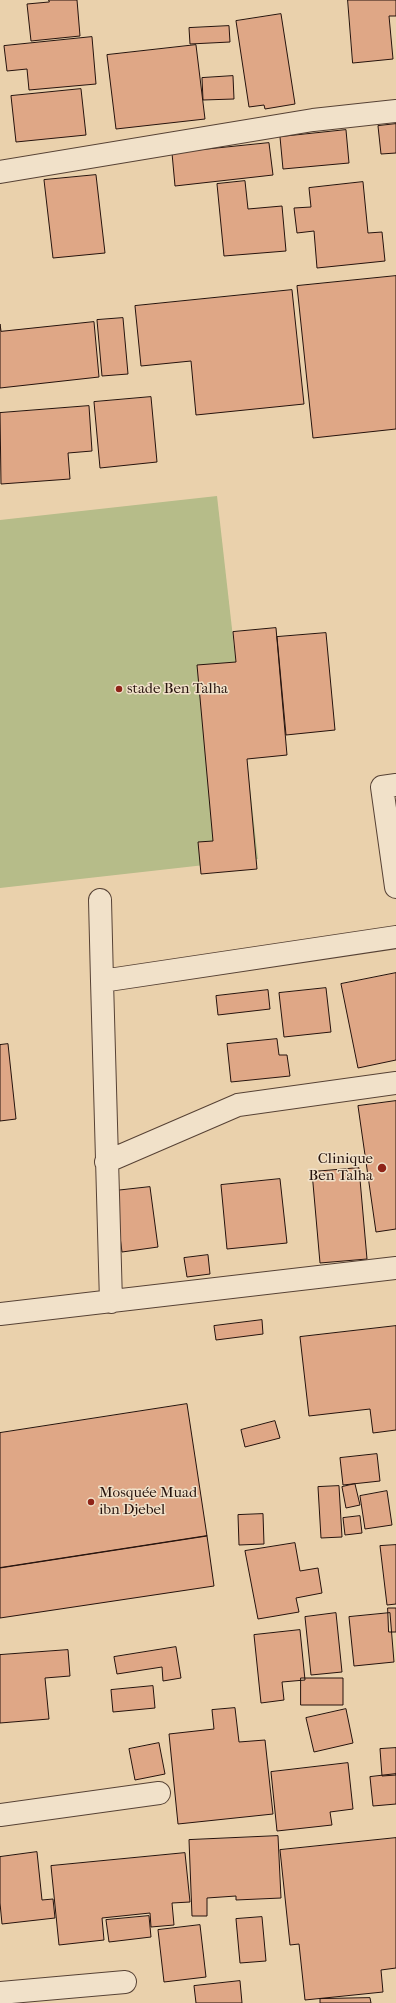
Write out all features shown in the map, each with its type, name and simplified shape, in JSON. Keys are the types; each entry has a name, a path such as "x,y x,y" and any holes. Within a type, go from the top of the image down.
{"street":[{"path":"0,172 313,120 396,111"},
{"path":"396,785 382,787 396,887"},
{"path":"100,900 111,1302"},
{"path":"102,981 396,937"},
{"path":"106,1162 238,1105 396,1083"},
{"path":"0,1314 396,1268"},
{"path":"0,1815 159,1793"},
{"path":"0,1993 125,1982"}],"green space":[{"name":"stade Ben Talha","path":"217,496 258,859 0,888 0,520"}],"building":[{"path":"49,0 77,0 80,36 31,41 27,4 49,2"},
{"path":"348,0 396,0 396,16 389,16 393,59 353,63"},
{"path":"281,14 295,104 265,109 264,105 249,107 236,21"},
{"path":"229,26 230,42 190,44 189,28"},
{"path":"92,37 96,84 29,90 27,69 7,71 4,46"},
{"path":"196,45 205,119 116,129 107,55"},
{"path":"233,76 234,99 203,100 202,78"},
{"path":"81,89 86,135 16,142 11,96"},
{"path":"396,124 396,153 381,154 378,126"},
{"path":"346,130 349,163 283,169 280,137"},
{"path":"269,143 273,175 175,186 172,153"},
{"path":"96,175 105,253 53,258 44,180"},
{"path":"245,181 248,209 282,206 286,251 224,256 217,184"},
{"path":"363,182 368,233 382,232 385,261 317,268 314,231 297,233 294,208 311,207 309,188"},
{"path":"396,276 396,429 313,438 297,286"},
{"path":"292,290 304,404 196,415 191,361 141,366 135,306"},
{"path":"123,318 128,374 102,376 97,320"},
{"path":"94,322 99,377 0,388 0,324 1,331"},
{"path":"151,397 157,462 100,468 94,402"},
{"path":"89,406 92,451 68,453 70,479 1,484 0,413"},
{"path":"276,628 287,755 247,759 257,869 201,874 198,842 213,841 197,665 236,662 233,632"},
{"path":"326,633 335,730 286,735 277,637"},
{"path":"396,973 396,1060 358,1068 341,984"},
{"path":"326,988 331,1032 284,1037 279,993"},
{"path":"268,990 270,1009 218,1015 216,996"},
{"path":"277,1039 279,1055 287,1055 290,1076 231,1082 227,1044"},
{"path":"8,1044 16,1119 0,1121 0,1045"},
{"name":"Clinique Ben Talha","path":"396,1101 396,1229 376,1232 358,1106"},
{"path":"359,1168 367,1259 320,1263 312,1172"},
{"path":"280,1179 287,1243 227,1249 221,1185"},
{"path":"150,1187 158,1247 122,1252 114,1191"},
{"path":"208,1255 210,1274 187,1277 184,1258"},
{"path":"262,1320 263,1334 216,1340 214,1326"},
{"path":"396,1326 396,1430 373,1433 370,1409 309,1416 300,1337"},
{"path":"187,1404 207,1536 0,1568 0,1433"},
{"path":"275,1421 280,1438 245,1447 241,1430"},
{"path":"377,1454 380,1481 343,1485 340,1458"},
{"path":"355,1484 360,1505 346,1508 342,1487"},
{"path":"339,1486 342,1537 321,1538 318,1487"},
{"path":"387,1491 392,1525 365,1529 360,1496"},
{"path":"263,1514 264,1544 239,1545 238,1515"},
{"path":"360,1516 362,1533 345,1535 343,1518"},
{"path":"207,1536 214,1586 0,1618 0,1568"},
{"path":"295,1543 300,1571 318,1568 322,1593 296,1598 299,1612 258,1619 245,1551"},
{"path":"396,1545 396,1604 387,1605 380,1546"},
{"path":"388,1608 396,1608 396,1632 389,1632"},
{"path":"336,1613 342,1672 311,1675 305,1617"},
{"path":"390,1613 394,1662 354,1666 349,1617"},
{"path":"300,1630 305,1680 282,1682 284,1700 261,1703 254,1635"},
{"path":"176,1647 181,1678 163,1681 162,1667 117,1674 114,1657"},
{"path":"68,1650 70,1676 45,1678 49,1719 0,1723 0,1655"},
{"path":"301,1678 343,1678 343,1705 301,1705"},
{"path":"153,1686 155,1708 113,1712 111,1690"},
{"path":"235,1708 239,1742 265,1740 273,1814 178,1824 169,1734 214,1729 212,1710"},
{"path":"346,1709 353,1743 314,1752 306,1718"},
{"path":"159,1743 165,1774 135,1780 129,1749"},
{"path":"396,1748 396,1775 382,1776 380,1749"},
{"path":"348,1763 353,1809 330,1812 332,1825 277,1831 271,1772"},
{"path":"396,1774 396,1804 373,1806 370,1777"},
{"path":"278,1836 281,1898 236,1900 236,1896 207,1898 207,1916 192,1916 189,1840"},
{"path":"396,1838 396,1968 381,1970 383,1992 305,2000 299,1944 290,1945 280,1850"},
{"path":"37,1852 42,1900 53,1899 55,1918 2,1924 0,1903 0,1857"},
{"path":"185,1853 190,1902 172,1903 174,1925 151,1927 150,1913 102,1918 104,1940 59,1945 51,1866"},
{"path":"149,1916 151,1937 109,1942 106,1920"},
{"path":"262,1917 266,1961 240,1963 236,1919"},
{"path":"200,1925 206,1977 164,1982 158,1930"},
{"path":"240,1981 242,2003 196,2003 194,1986"},
{"path":"370,1998 371,2003 320,2003 320,1999"}],"place":[{"name":"stade Ben Talha","path":"119,689"},
{"name":"Clinique Ben Talha","path":"382,1168"},
{"name":"Mosquée Muad ibn Djebel","path":"91,1502"}]}
